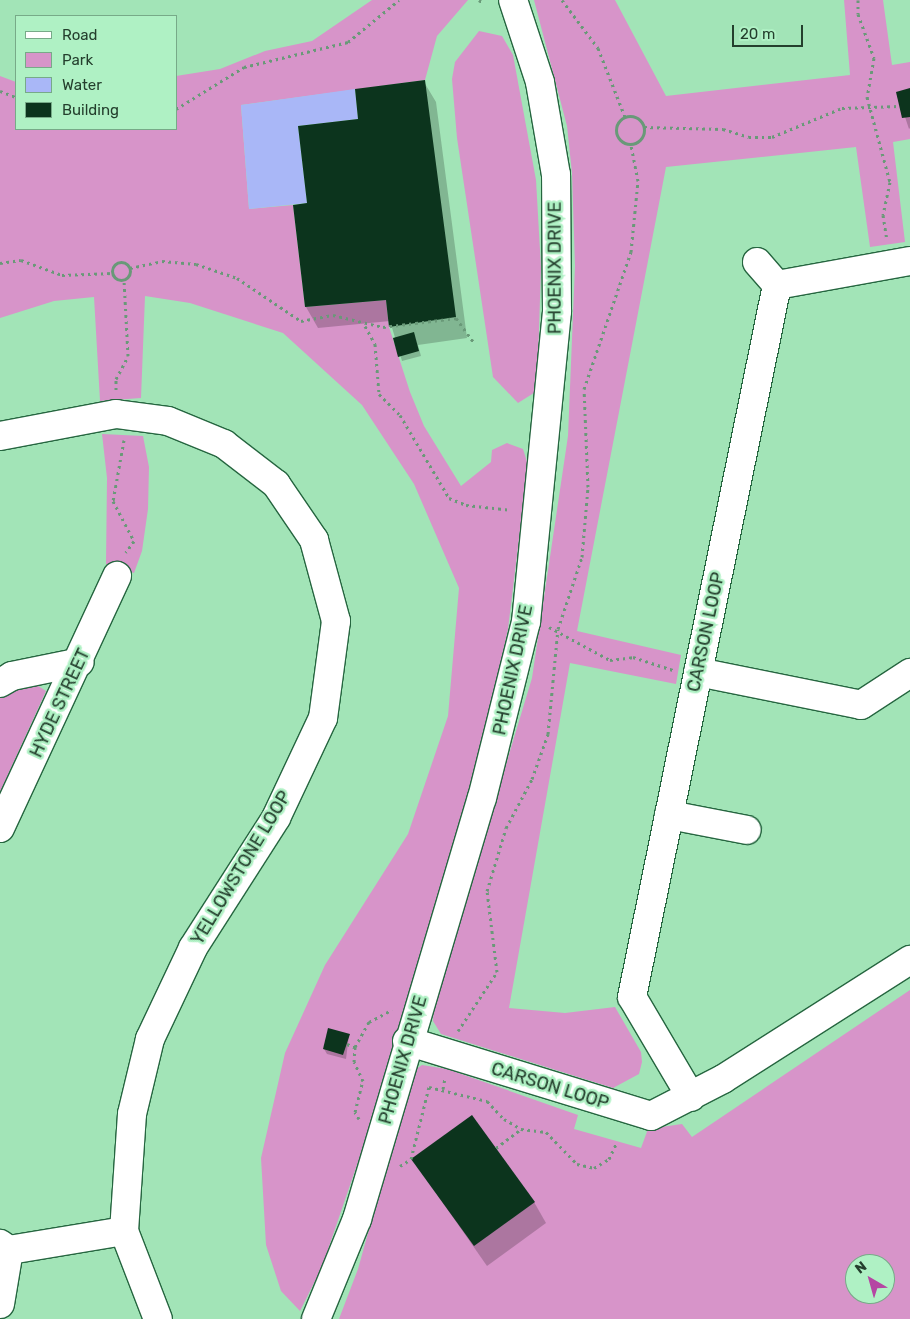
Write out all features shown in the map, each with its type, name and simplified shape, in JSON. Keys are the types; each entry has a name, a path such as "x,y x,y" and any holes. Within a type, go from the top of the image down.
{"street":[{"name":"PHOENIX DRIVE","path":"316,1319 356,1219 407,1041 482,798 522,642 539,515 557,311 556,175 540,82 513,0"},
{"path":"757,262 777,285 901,262"},
{"name":"CARSON LOOP","path":"691,1097 632,997 777,285"},
{"name":"YELLOWSTONE LOOP","path":"0,436 116,414 168,422 224,444 276,484 314,540 336,621 323,718 276,818 193,948 150,1039 132,1114 124,1231 158,1319"},
{"name":"HYDE STREET","path":"1,824 80,662 117,576"},
{"path":"0,683 12,676 80,662"},
{"path":"698,672 861,705 910,673"},
{"path":"669,815 747,830"},
{"name":"CARSON LOOP","path":"407,1041 651,1116 691,1097 910,960"},
{"path":"0,1304 4,1247 124,1231"}],"path":[{"path":"178,108 244,67 348,42 399,0"},
{"path":"479,0 483,4"},
{"path":"562,0 598,48 625,117"},
{"path":"858,0 858,14 874,58 867,97 890,182 883,215 901,262"},
{"path":"0,91 15,97"},
{"path":"644,127 678,125 772,137 842,108 870,110 899,106"},
{"path":"625,117 616,128 621,141 635,144 644,127"},
{"path":"625,117 638,118 644,127"},
{"path":"0,262 21,260 62,275 113,274 124,279 130,268"},
{"path":"113,274 118,263 130,268 162,261 196,264 237,278 301,321 333,315 365,326 456,318 473,341"},
{"path":"365,326 375,344 379,394 400,416 449,498 466,505 539,515"},
{"path":"558,629 610,660 633,657 658,662 671,671 698,672"},
{"path":"347,1044 355,1047"},
{"path":"398,1173 400,1164 411,1159 429,1086 487,1101 504,1119 522,1129 546,1132 577,1164 594,1168 609,1159 617,1142"},
{"path":"496,1148 522,1129"}],"green space":[{"path":"372,0 468,0 437,36 425,80 241,105 249,209 293,205 305,307 386,300 389,327 410,392 424,426 461,486 491,462 492,450 507,443 523,449 528,465 508,629 483,742 361,1153 322,1267 300,1311 281,1291 266,1245 261,1158 285,1053 325,965 408,834 448,716 459,588 414,484 362,405 283,333 190,303 145,296 141,398 100,401 94,297 54,301 0,318 0,76 15,82 15,130 178,130 178,76 220,69 265,51 312,41"},
{"path":"534,0 615,0 666,96 850,75 844,0 883,0 892,65 910,62 910,139 893,142 905,242 870,247 856,147 666,167 577,631 681,655 676,684 570,663 509,1008 565,1013 615,1007 641,1052 642,1062 639,1074 613,1088 441,1034 433,1021 434,1004 532,678 568,436 575,266 572,173 567,126"},
{"path":"479,31 502,36 513,55 536,180 541,268 537,391 518,403 493,377 457,138 452,79 455,62"},
{"path":"102,434 143,436 149,467 148,509 142,551 134,573 106,564 107,478"},
{"path":"35,684 46,691 0,792 0,696"},
{"path":"910,990 910,1319 339,1319 358,1269 413,1071 422,1065 447,1069 578,1115 574,1129 641,1148 648,1129 682,1124 692,1137"}],"water":[{"path":"355,89 358,119 298,126 307,203 249,209 241,105"}],"building":[{"path":"425,80 456,317 389,327 386,300 305,307 293,205 307,203 298,126 358,119 355,89"},
{"path":"910,88 910,117 902,118 896,92"},
{"path":"414,332 419,351 398,357 393,338"},
{"path":"328,1028 350,1034 343,1055 323,1049"},
{"path":"472,1115 535,1202 474,1246 411,1159"}]}
